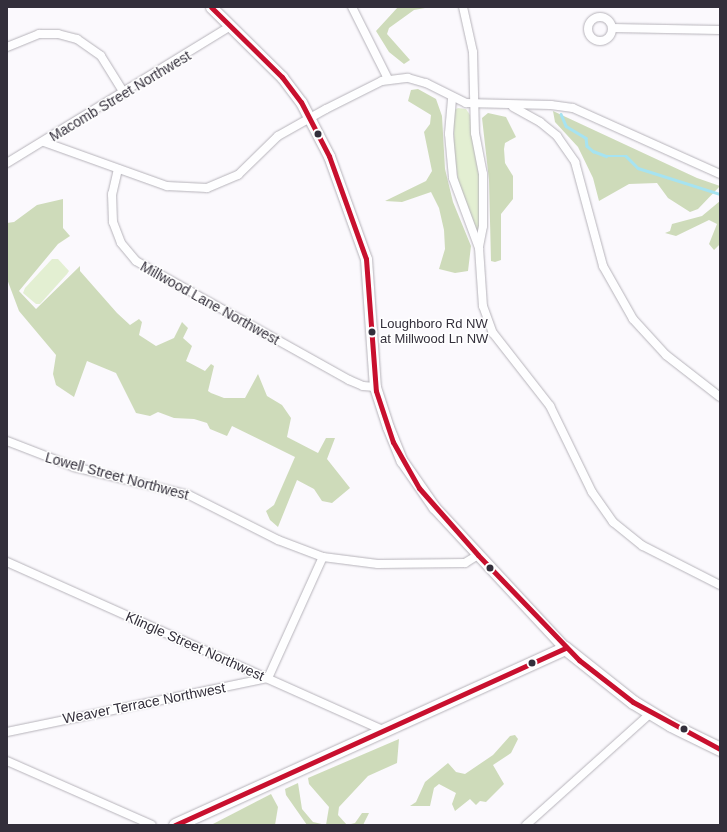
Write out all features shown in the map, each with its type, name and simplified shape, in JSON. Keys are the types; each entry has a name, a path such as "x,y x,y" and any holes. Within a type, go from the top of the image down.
{"main road":[{"path":"210,7 282,77 310,118 329,156 365,252 370,284 375,387 393,442 412,477 434,507 565,648 609,685 651,713 720,749"},
{"path":"175,825 565,648"}],"street":[{"path":"352,7 388,79"},
{"path":"463,7 473,52 474,104 483,174 483,226 479,248 483,306 490,328 550,406 603,510 635,541 720,585"},
{"name":"Macomb Street Northwest","path":"7,163 44,142 231,26"},
{"path":"612,28 720,30"},
{"path":"7,47 39,34 58,34 77,39 101,56 124,93"},
{"path":"44,142 174,188 212,186 238,175 274,139 310,118 388,79 420,81 452,99 474,104 510,106 551,105 573,108 720,174"},
{"path":"452,99 450,134 453,178 479,248"},
{"path":"510,106 540,122 557,136 575,162 603,266 633,319 666,356 720,396"},
{"name":"Millwood Lane Northwest","path":"118,169 112,194 112,222 121,243 136,261 349,380 363,386 375,387"},
{"name":"Lowell Street Northwest","path":"7,441 74,467 189,495 278,540 323,557 378,564 465,563 478,555"},
{"path":"268,678 323,557"},
{"name":"Klingle Street Northwest","path":"7,562 383,730"},
{"name":"Weaver Terrace Northwest","path":"7,732 268,678"},
{"path":"526,825 651,713"},
{"path":"7,761 152,825"}],"green space":[{"path":"398,7 425,8 414,10 389,28 387,34 410,60 404,64 389,52 376,31"},
{"path":"418,89 436,99 442,116 445,169 453,202 471,246 468,271 455,273 439,269 445,249 444,230 439,208 431,192 402,202 385,201 426,181 432,171 424,132 430,124 431,115 408,101 411,90"},
{"path":"458,108 466,109 470,115 479,172 480,229 476,230 459,185 454,156 454,110"},
{"path":"553,111 697,178 720,186 698,209 690,212 668,198 657,183 629,184 599,201 593,178 578,147 555,122"},
{"path":"488,113 506,117 516,137 505,143 505,163 513,176 513,199 501,214 501,260 495,262 491,261 489,180 482,118"},
{"path":"63,199 63,228 70,236 58,244 19,291 36,309 80,266 80,271 117,313 130,325 139,319 142,322 139,335 156,346 174,338 182,322 188,328 183,338 192,346 186,361 205,371 211,364 214,366 208,391 224,398 245,398 258,374 267,396 282,405 291,418 287,437 318,453 326,438 335,438 327,459 350,488 332,503 322,501 314,489 297,480 278,527 270,520 266,511 274,505 295,457 232,426 227,436 210,429 207,423 194,419 174,418 158,412 150,416 136,413 116,373 87,361 74,397 56,385 53,374 56,355 19,311 7,279 7,223 14,222 37,205"},
{"path":"720,201 720,244 714,250 709,244 717,224 709,220 676,236 665,233 670,231 672,224 702,216"},
{"path":"52,259 58,259 69,271 40,304 36,304 23,293 25,288"},
{"path":"515,735 518,739 511,753 493,765 504,784 486,802 480,801 476,805 470,799 455,811 452,804 456,793 439,784 434,788 430,806 410,806 416,802 425,782 448,763 456,772 465,774 493,755 510,736"},
{"path":"399,739 397,763 368,776 339,807 338,815 347,825 326,825 329,807 309,784 308,778"},
{"path":"298,783 302,809 313,822 326,825 307,825 286,795 285,789"},
{"path":"271,794 278,807 275,825 211,825"},
{"path":"362,813 369,813 363,825 347,825 355,823"}],"waterway":[{"path":"561,114 566,126 586,138 587,146 593,151 606,156 626,156 638,168 720,194"}],"transit line":[{"path":"211,7 282,77 301,102 329,156 366,259 376,391 393,442 419,488 478,555 579,660 633,702 720,749"},
{"path":"175,825 565,648"}],"place":[{"name":"Loughboro Rd NW at Millwood Ln NW","path":"372,332"}]}
